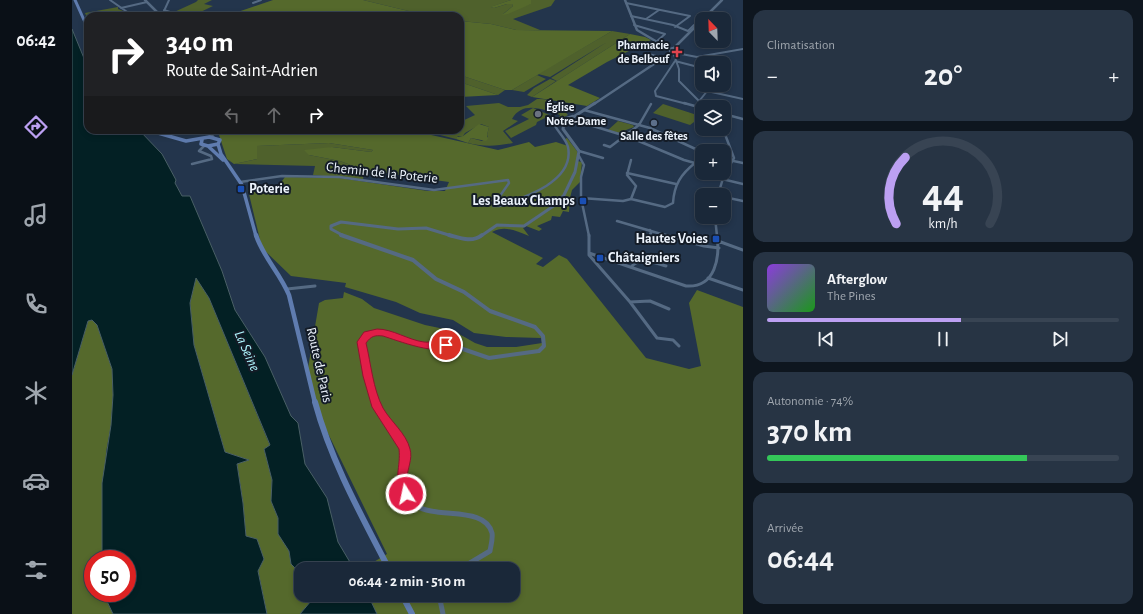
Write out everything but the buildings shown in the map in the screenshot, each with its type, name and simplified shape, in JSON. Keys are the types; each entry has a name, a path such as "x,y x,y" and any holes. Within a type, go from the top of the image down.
{"main road":[{"path":"76,0 84,19"},
{"path":"709,12 722,0"},
{"path":"147,1 157,12"},
{"path":"625,1 634,25 640,32 671,51"},
{"path":"472,562 490,551 494,538 491,526 482,519 474,516 435,513 421,509 406,494 402,480 406,457 405,449 402,441 385,421 377,407 368,376 362,342 368,334 384,332 417,344 451,345 480,356 494,358 518,353 538,352 544,346 543,336 535,327 494,313 464,292 441,283 413,260 336,233 330,227 332,224 341,222 398,229 426,228 458,238 471,240 478,238 490,228 498,225 524,226 534,216 548,210 561,200 575,172 579,151 563,129 564,124 574,116 628,83 663,58 695,26"},
{"path":"160,134 172,141 204,146 218,144"},
{"path":"161,134 176,140 193,141 213,137"},
{"path":"204,134 204,146 229,167"},
{"path":"208,134 220,140 218,144 221,154 229,167"},
{"name":"Route de Paris","path":"229,167 240,182 248,201 258,245 287,289 312,391 325,434 350,492 385,562"},
{"path":"406,602 412,614"},
{"path":"440,602 443,614"}],"street":[{"path":"110,0 127,12"},
{"path":"169,0 164,10 169,12"},
{"path":"252,3 261,0"},
{"path":"121,8 147,1"},
{"path":"625,1 690,16 675,27"},
{"path":"646,19 659,10"},
{"path":"631,16 688,30 694,25"},
{"path":"634,25 665,34 656,42"},
{"path":"671,51 697,57 743,49"},
{"path":"671,51 678,69 679,81 700,100 706,92"},
{"path":"649,54 663,58"},
{"path":"675,61 695,66"},
{"path":"675,61 655,91 657,97 695,106"},
{"path":"712,92 743,99"},
{"path":"604,145 610,146 638,125 651,104"},
{"path":"584,110 650,128 695,149"},
{"name":"Chemin de la Poterie","path":"240,182 282,176 340,177 434,190 508,180 509,182 493,206 499,206 537,193 562,171 565,166 568,151 563,136 555,126 564,119 574,116"},
{"path":"731,116 743,119"},
{"path":"570,119 624,135 695,163 681,175 676,184 673,203 669,206 664,207 631,199 623,201 600,198 592,200 581,198"},
{"path":"726,136 734,156 731,163"},
{"path":"192,164 207,162 212,159 211,156 199,151 204,146"},
{"path":"579,151 603,158"},
{"path":"579,156 584,165 581,177 581,198 589,233 590,258 630,302 657,338 673,340 679,346"},
{"path":"631,160 627,175 636,185 631,199"},
{"path":"733,161 743,163"},
{"path":"628,173 676,184"},
{"path":"726,180 743,184"},
{"path":"731,198 743,201"},
{"path":"617,221 704,246 719,248"},
{"path":"589,253 686,286 698,285 708,278 719,260 716,224"},
{"path":"639,238 648,237 651,233 650,230"},
{"path":"718,241 743,250"},
{"path":"631,267 634,262 640,260 666,266"},
{"path":"708,278 743,290"},
{"path":"287,289 314,286"},
{"path":"630,302 637,300 654,301 669,309"}],"green space":[{"path":"198,0 212,0 204,4 213,6 200,12 174,12"},
{"path":"273,0 363,0 412,12 238,12"},
{"path":"363,0 511,0 491,7 494,8 512,4 513,6 503,14 530,4 531,0 555,0 551,6 513,19 540,30 516,30 491,24 464,21 464,12 412,12"},
{"path":"511,0 531,0 531,4 502,15 513,6 512,4 494,8 490,7"},
{"path":"118,7 118,9 126,12 90,12"},
{"path":"464,21 491,24 516,30 612,31 512,90 505,90 464,76"},
{"path":"612,31 630,34 557,81 551,78 607,42 550,77 538,74"},
{"path":"630,34 645,37 651,40 607,62 568,85 600,98 587,106 532,97"},
{"path":"537,75 546,79 524,92 512,90"},
{"path":"464,76 505,90 498,95 464,83"},
{"path":"550,79 556,81 532,97 527,95 534,88"},
{"path":"464,83 498,95 464,97"},
{"path":"537,99 551,101 562,108 568,115 562,118 559,117 560,115 541,109 528,108 522,110 512,119 518,121 503,131 513,143 507,144 485,146 468,143 471,138 482,141 488,137 489,127 481,124 465,133 463,136 458,136 456,139 440,135 464,134 464,120 475,115 466,106 499,103 508,107 528,105"},
{"path":"663,104 695,114 695,121 690,125 653,113"},
{"path":"533,108 554,117 547,117 537,122 536,125 511,138 505,131 529,119 521,115"},
{"path":"618,121 633,125 634,127 626,130 624,134 608,130"},
{"path":"479,124 489,127 487,135 488,139 486,141 471,138 468,143 456,139 457,137 463,136"},
{"path":"219,134 427,134 498,150 529,142 535,147 556,142 568,146 565,139 567,138 577,151 577,161 582,162 580,182 572,190 569,212 563,211 560,217 552,216 551,220 537,226 542,229 539,231 526,226 523,228 529,236 506,229 492,232 543,258 536,264 543,267 559,255 567,259 646,358 689,369 701,366 689,303 697,290 743,307 743,614 377,614 371,602 520,602 520,562 374,562 387,554 320,417 308,368 319,303 325,300 343,298 344,292 362,299 374,308 425,325 454,331 475,343 487,347 516,347 542,343 541,338 506,337 474,333 453,320 420,313 396,302 345,287 346,283 291,276 262,248 248,190 279,185 285,177 339,178 428,191 445,191 449,182 364,170 340,161 309,155 304,150 332,147 371,152 373,150 329,143 257,146 257,159 234,164 227,159"},
{"path":"329,143 373,150 371,152 332,147 309,155 340,161 364,170 363,180 313,175 315,166 234,164 257,159 256,146"},
{"path":"196,277 209,298 270,446 264,449 272,480 271,501 278,518 279,534 289,551 291,564 294,567 294,602 310,602 300,614 267,614 258,570 246,536 237,463 248,460 225,452 194,345 190,303"},
{"path":"92,320 97,325 112,369 113,395 111,425 106,452 102,550 84,550 84,602 107,602 113,614 72,614 72,375 88,321"}],"water":[{"name":"La Seine","path":"72,29 84,58 84,134 143,134 162,154 176,180 175,183 182,196 190,196 222,271 235,310 265,357 291,416 298,423 305,464 327,498 338,542 350,562 294,562 294,567 291,564 289,551 278,534 278,518 271,501 272,480 264,449 270,445 209,298 196,278 190,303 194,345 225,452 249,460 237,464 246,536 257,539 264,559 258,571 267,614 113,614 107,602 136,602 136,550 102,550 102,483 111,425 113,395 112,369 97,325 92,320 88,321 72,375"},
{"path":"310,602 371,602 377,614 300,614"}],"place":[{"name":"Pharmacie de Belbeuf","path":"677,52"},
{"name":"Église Notre-Dame","path":"538,114"},
{"name":"Salle des fêtes","path":"654,123"},
{"name":"Poterie","path":"241,189"},
{"name":"Les Beaux Champs","path":"583,201"},
{"name":"Hautes Voies","path":"716,239"},
{"name":"Châtaigniers","path":"600,258"}],"route":[{"path":"406,494 402,480 406,457 405,449 402,441 385,421 377,407 368,376 362,349 362,342 364,337 368,334 384,332 399,339 422,345 446,345"}]}
